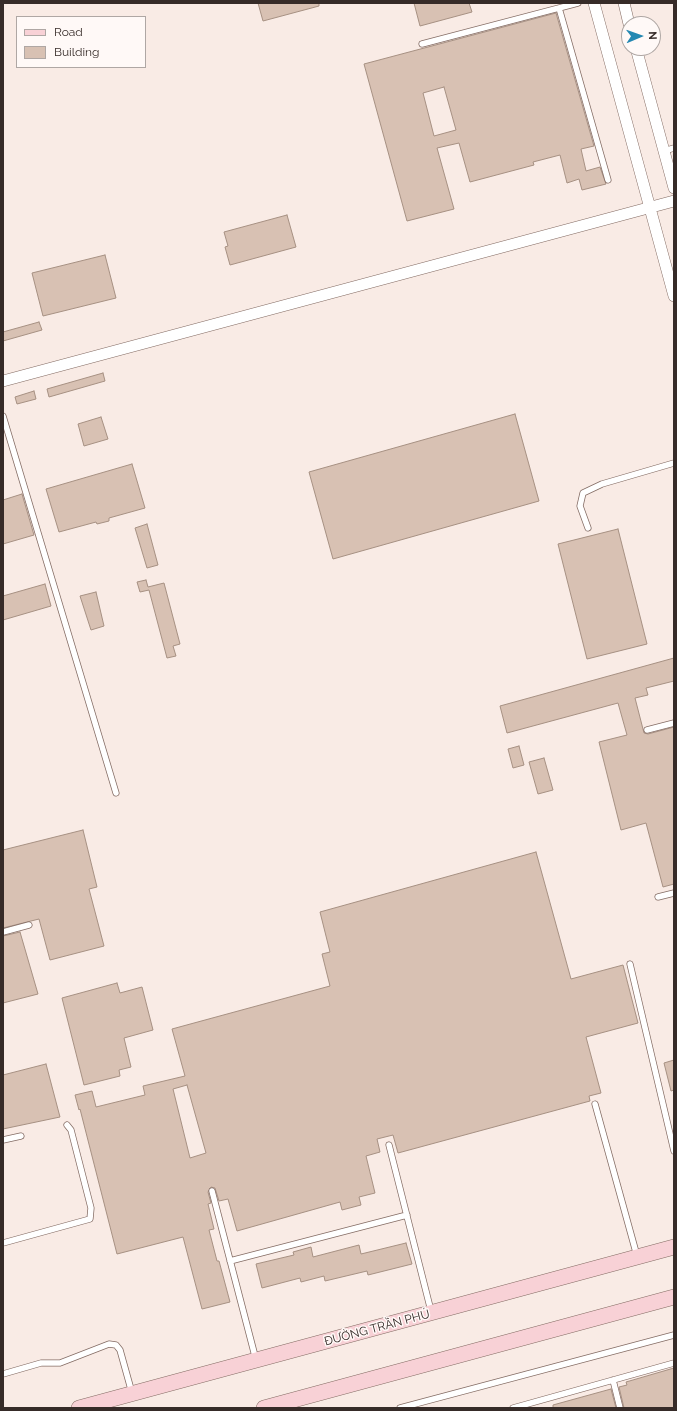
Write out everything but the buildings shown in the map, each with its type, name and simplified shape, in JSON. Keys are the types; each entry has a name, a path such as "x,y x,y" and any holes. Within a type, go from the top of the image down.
{"main road":[{"name":"ĐƯỜNG TRẦN PHÚ","path":"79,1408 102,1405 132,1394 674,1247"},
{"path":"264,1408 674,1297"}],"street":[{"path":"594,3 674,296"},
{"path":"624,3 628,16"},
{"path":"639,56 669,150 674,188"},
{"path":"3,381 674,201"}],"lane":[{"path":"422,44 578,3"},
{"path":"559,8 608,180"},
{"path":"3,416 116,793"},
{"path":"588,528 580,506 584,493 602,484 674,463"},
{"path":"647,730 674,723"},
{"path":"658,897 674,893"},
{"path":"3,932 29,925"},
{"path":"630,964 674,1151"},
{"path":"595,1104 637,1257"},
{"path":"3,1243 85,1222 90,1219 91,1208 71,1130 67,1125"},
{"path":"3,1140 21,1136"},
{"path":"389,1145 432,1313"},
{"path":"212,1191 256,1360"},
{"path":"230,1261 406,1215"},
{"path":"400,1408 674,1335"},
{"path":"3,1374 41,1363 60,1363 109,1344 116,1345 120,1350 132,1394"},
{"path":"513,1408 674,1363"},
{"path":"613,1380 620,1408"}],"shaded area":[{"path":"3,3 674,3 674,1408 3,1408"}]}
